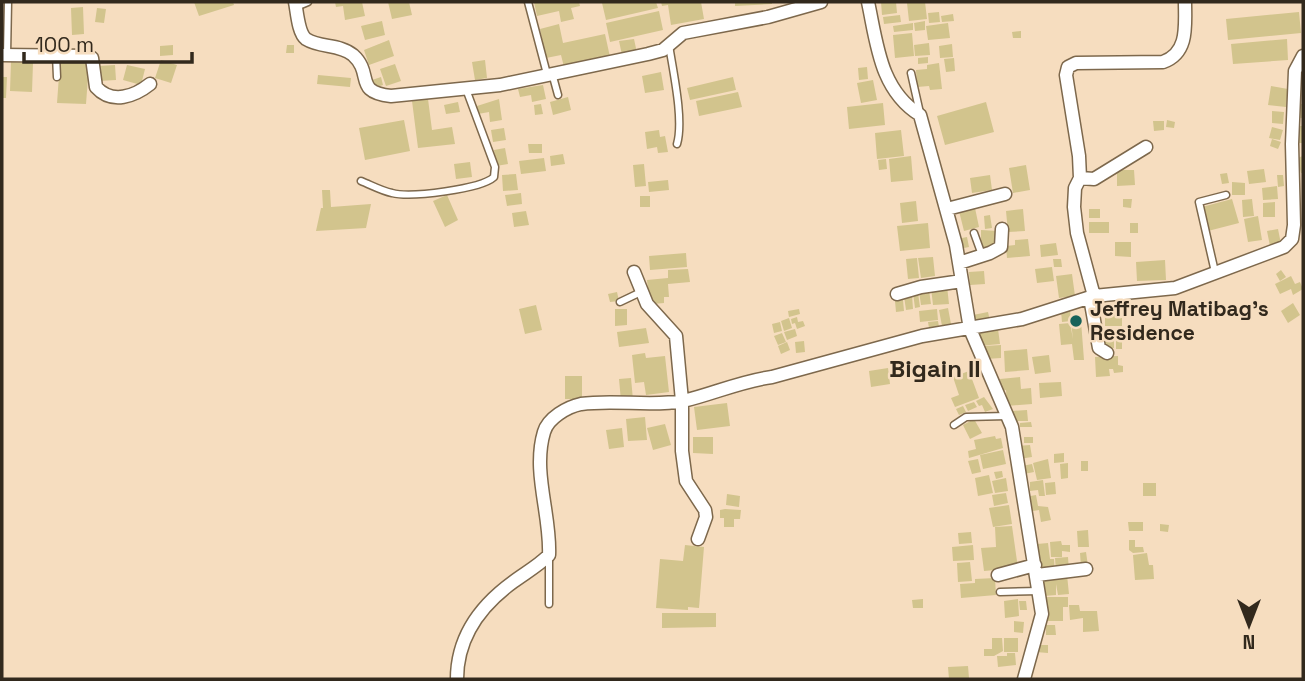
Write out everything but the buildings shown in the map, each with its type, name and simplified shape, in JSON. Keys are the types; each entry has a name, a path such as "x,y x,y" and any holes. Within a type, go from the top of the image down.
{"street":[{"path":"300,4 302,33 307,39 347,50 356,57 368,87 375,94 391,96 499,85 648,54 663,50 683,33 768,17 821,2"},
{"path":"868,2 881,67 892,89 909,108 920,115 947,209 970,329 1012,426 1022,500 1036,570 1041,621 1024,679"},
{"path":"1107,353 1099,348 1092,297 1077,233 1075,198 1080,177 1079,156 1066,75 1068,67 1076,63 1163,62 1172,59 1178,54 1184,40 1185,2"},
{"path":"4,55 89,56 93,58 96,88 108,96 122,98 137,94 150,84"},
{"path":"457,679 457,659 470,629 487,602 549,555 541,488 544,430 552,417 578,405 682,401 755,379 772,377 922,336 1022,319 1092,297 1175,288 1284,247 1292,239 1299,77 1295,71 1303,56"},
{"path":"1080,177 1094,179 1146,147"},
{"path":"947,209 1005,194"},
{"path":"959,263 1001,247 1002,229"},
{"path":"634,272 647,304 676,336 686,481 705,510 706,517 698,539"},
{"path":"897,294 921,287 962,281"},
{"path":"998,575 1036,570 1086,569"}],"lane":[{"path":"4,55 8,2"},
{"path":"528,2 558,94"},
{"path":"669,45 677,107 677,144"},
{"path":"56,55 57,76"},
{"path":"911,73 920,115"},
{"path":"361,181 391,193 404,195 474,187 489,182 494,177 495,167 466,88"},
{"path":"1214,272 1199,202 1226,195"},
{"path":"974,233 982,255"},
{"path":"620,302 641,292"},
{"path":"954,425 966,416 1007,416"},
{"path":"549,555 549,604"},
{"path":"1000,593 1039,591"}],"place":[{"name":"Jeffrey Matibag's Residence","path":"1076,321"}],"district":[{"name":"Bigain II","path":"935,369"}]}
